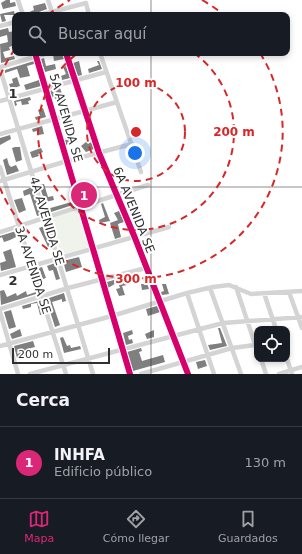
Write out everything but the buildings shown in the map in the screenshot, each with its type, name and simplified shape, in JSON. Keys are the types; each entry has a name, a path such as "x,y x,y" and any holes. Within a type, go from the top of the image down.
{"street":[{"path":"18,0 22,12"},
{"path":"48,0 52,12"},
{"path":"55,12 86,3 89,12"},
{"path":"0,26 12,23"},
{"path":"0,68 32,56"},
{"name":"5A AVENIDA SE","path":"35,56 130,374"},
{"name":"6A AVENIDA SE","path":"67,56 99,153 135,238 188,374"},
{"path":"101,56 141,172"},
{"name":"4A AVENIDA SE","path":"0,68 93,374"},
{"path":"0,100 106,72"},
{"path":"0,134 117,102"},
{"path":"2,180 132,144"},
{"name":"3A AVENIDA SE","path":"0,167 2,180 19,226 66,374"},
{"path":"0,232 148,186"},
{"path":"0,275 135,238 169,227"},
{"path":"18,374 0,311 68,288 146,268"},
{"path":"0,346 112,316 187,293 210,288 229,285 251,294 302,291"},
{"path":"236,287 254,342"},
{"path":"210,288 241,374"},
{"path":"289,292 300,317 302,328"},
{"path":"187,293 206,355 214,374"},
{"path":"264,293 275,326"},
{"path":"30,374 223,323 300,317"},
{"path":"141,374 232,348 254,345"},
{"path":"262,362 266,374"},
{"path":"288,362 292,372"},
{"path":"279,374 292,372 302,367"}],"shaded area":[{"path":"78,210 89,247 61,255 49,219"}],"cycle path":[{"path":"36,56 130,374"},
{"path":"67,56 99,153 135,238 188,374"}],"place":[{"name":"INHFA","path":"84,195"}]}
